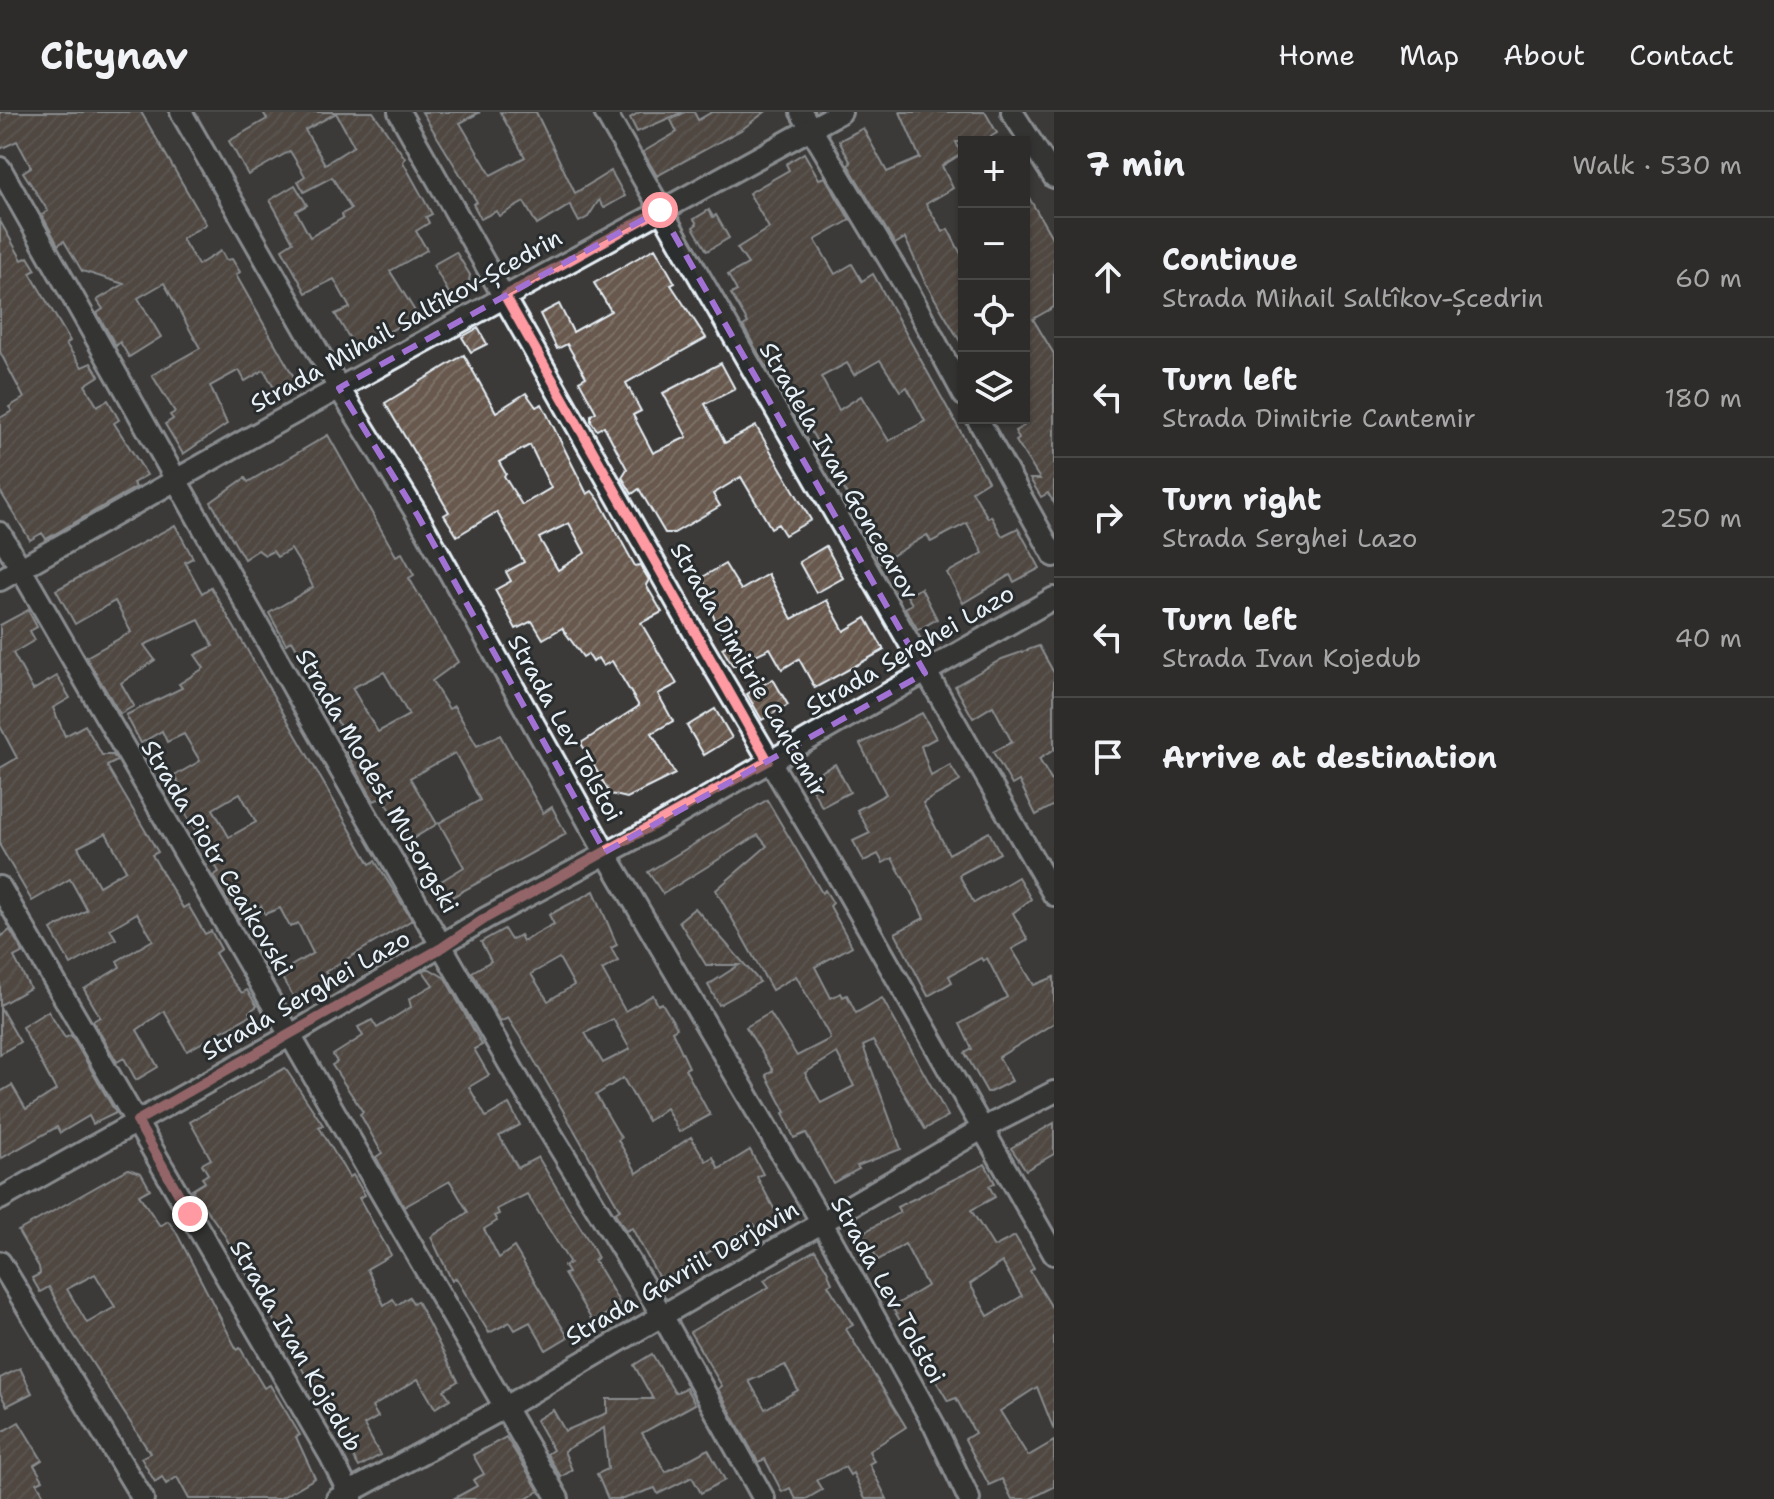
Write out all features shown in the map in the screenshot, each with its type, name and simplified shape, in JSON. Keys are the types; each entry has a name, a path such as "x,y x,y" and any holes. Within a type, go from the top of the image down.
{"street":[{"name":"Strada Lev Tolstoi","path":"181,112 339,388 418,516 605,852 821,1221 934,1425 969,1499"},
{"name":"Strada Dimitrie Cantemir","path":"399,112 768,761 883,953 980,1130 1054,1254"},
{"name":"Stradela Ivan Goncearov","path":"605,112 1054,895"},
{"name":"Strada Mihail Saltîkov-Șcedrin","path":"0,580 175,479 660,210 806,121 841,112"},
{"path":"1012,112 1054,177"},
{"path":"806,121 906,287 958,384"},
{"name":"Strada Modest Musorgski","path":"0,168 443,947 662,1315 764,1499"},
{"path":"980,424 1054,556"},
{"name":"Strada Piotr Ceaikovski","path":"0,533 558,1499"},
{"name":"Strada Serghei Lazo","path":"0,1199 291,1035 443,947 486,918 1054,598"},
{"name":"Strada Ivan Kojedub","path":"0,887 137,1121 346,1497"},
{"name":"Strada Gavriil Derjavin","path":"346,1497 980,1130 1054,1092"},
{"path":"0,1262 143,1499"}],"highlighted area":[{"path":"660,210 925,673 605,852 418,516 339,388"}],"building":[{"path":"0,112 141,112 206,224 182,239 198,265 221,251 226,260 232,259 240,272 236,275 299,386 279,397 264,370 245,381 239,370 210,386 227,424 183,454 165,424 173,419 170,415 175,412 152,375 200,348 164,283 138,298 161,337 129,357 120,342 116,346 97,313 103,309 97,300 124,284 82,271 64,241 58,245 42,215 48,211 23,172 31,167 17,141 0,149"},
{"path":"263,112 373,112 405,158 403,162 432,214 426,217 429,223 416,231 427,250 390,271 418,316 356,349 335,314 350,308 334,279 306,293 282,249 293,242 270,200 295,185 307,205 296,211 310,237 343,218 342,214 351,209 332,177 304,192 298,181 305,176 290,151 248,175 229,141 267,119","holes":["336,113 354,146 325,164 305,130"]},
{"path":"422,112 480,112 460,123 491,175 525,157 500,112 536,112 575,193 611,171 625,196 604,208 599,200 588,217 579,222 570,205 537,225 524,202 499,216 496,211 481,219 473,204 477,202"},
{"path":"640,112 683,112 637,132 630,118"},
{"path":"685,112 694,112 698,120 712,112 765,112 741,130 657,176 643,152 677,132 671,120"},
{"path":"900,112 985,112 997,133 992,136 958,136 958,156 942,166 953,188 926,204 943,232 948,229 958,248 958,338 925,282 905,238 895,244 848,165 851,163 839,141 863,128 887,172 920,158"},
{"path":"804,153 819,179 825,177 850,220 815,240 835,274 852,264 862,281 873,274 988,481 972,491 1002,536 1018,528 1040,568 1014,582 1010,575 963,603 947,573 983,553 967,523 931,542 927,535 880,563 868,540 872,538 776,372 766,367 743,326 748,323 731,294 737,291 728,275 748,264 737,248 769,228 749,193 789,170 786,164","holes":["880,360 900,391 907,387 925,421 889,441 861,396 839,410 821,377 847,363 854,375"]},
{"path":"1030,199 1054,241 1054,307 1033,319 1054,354 1054,503 1048,493 1041,497 1030,479 1040,479 1016,441 1019,439 1015,431 1030,424"},
{"path":"709,210 713,217 716,215 729,238 707,251 693,227 697,224 694,219"},
{"path":"0,221 22,260 28,257 36,270 30,273 70,341 66,344 82,367 91,363 99,376 85,385 97,406 108,400 119,420 114,423 147,475 133,483 136,487 46,539 42,533 30,540 0,491 0,418 12,411 9,407 24,398 0,352"},
{"path":"655,248 675,283 671,285 706,338 626,383 641,411 633,415 653,453 687,437 663,393 721,363 735,389 705,404 725,443 756,426 811,520 785,535 778,524 771,528 741,477 713,494 720,506 674,533 665,533 639,489 632,494 622,477 627,469 604,426 597,430 591,421 591,415 596,412 579,381 586,377 567,344 557,349 540,314 559,304 573,332 611,311 594,283"},
{"path":"456,252 470,275 468,288 451,297 433,265"},
{"path":"478,328 487,344 471,352 462,337"},
{"path":"464,355 496,412 526,393 536,407 542,404 587,494 592,491 599,500 635,566 640,565 649,580 646,585 662,612 641,623 677,684 658,694 673,721 652,733 675,774 627,798 610,794 581,743 639,706 612,661 603,666 598,658 593,662 588,654 583,657 562,628 543,639 532,621 516,629 495,590 511,581 506,572 524,562 497,512 457,536 444,515 449,512 385,403","holes":["530,445 551,488 522,505 499,462","569,523 585,553 558,570 539,538"]},
{"path":"328,435 396,556 402,553 414,575 409,578 458,662 432,681 449,709 454,706 477,746 500,735 543,813 552,807 566,834 443,902 433,886 464,867 439,823 480,800 455,753 410,778 437,824 409,841 383,797 374,801 346,752 352,749 324,696 292,640 286,644 269,613 313,587 307,575 291,549 277,557 273,551 265,555 258,550 244,559 211,502 245,478 248,482","holes":["384,672 409,715 378,732 352,688"]},
{"path":"175,525 193,558 185,562 202,593 211,587 370,864 375,861 412,920 325,972 331,980 296,1001 279,973 313,953 298,923 290,927 280,908 265,914 261,906 238,919 213,876 219,872 171,788 179,784 174,776 200,761 184,734 167,742 162,731 141,743 126,715 182,688 179,684 204,668 195,655 213,646 199,620 144,645 155,660 121,683 134,706 120,714 86,657 131,632 115,601 75,624 56,590","holes":["240,793 256,822 229,837 213,809"]},
{"path":"826,546 843,578 816,593 799,562"},
{"path":"725,564 741,590 768,574 792,619 827,600 844,631 866,618 884,650 815,688 799,659 782,669 770,648 733,666 722,648 728,645 700,590 706,586 701,578"},
{"path":"921,588 937,619 918,630 905,608 912,604 907,596"},
{"path":"28,610 37,627 30,631 35,640 13,653 33,690 57,676 70,698 53,708 65,736 85,725 102,755 113,755 117,761 107,766 158,852 152,855 183,908 188,905 205,934 211,931 221,949 215,953 231,980 242,993 247,990 257,1006 249,1012 251,1015 187,1051 164,1011 137,1030 158,1067 136,1080 124,1058 117,1062 93,1021 100,1017 84,989 120,967 117,961 153,940 137,913 110,929 116,939 71,965 51,930 87,910 70,879 32,901 0,846 0,768 17,758 0,726 0,625","holes":["106,833 126,870 99,886 78,847"]},
{"path":"1039,646 1054,673 1054,750 1039,759 1054,785 1054,805 1036,815 1019,781 1012,785 993,752 1012,742 993,706 973,718 955,686 1002,659"},
{"path":"773,679 788,705 762,720 747,694"},
{"path":"715,709 732,738 704,755 687,726"},
{"path":"922,713 936,738 921,746 931,776 950,765 960,781 923,803 949,854 989,832 1000,853 959,875 974,903 1018,877 1031,899 1013,913 1028,940 1012,949 1034,985 1054,977 1054,1023 999,1057 1012,1081 990,1092 987,1092 965,1053 972,1049 960,1024 1007,997 987,958 983,961 981,958 949,976 952,982 928,996 895,933 924,918 919,907 892,858 883,863 878,854 864,861 853,841 870,833 857,810 886,794 860,744"},
{"path":"835,764 850,792 822,807 811,787 819,783 815,775"},
{"path":"767,800 822,893 825,890 833,903 830,906 852,946 815,967 831,998 841,993 843,997 847,995 856,1013 882,998 948,1116 925,1129 873,1041 863,1046 901,1149 857,1166 859,1169 833,1183 806,1133 794,1138 783,1113 786,1112 766,1075 773,1071 746,1027 770,1013 797,1056 830,1039 829,1035 796,976 772,990 716,890 767,846 758,835 663,894 648,872","holes":["837,1053 854,1086 821,1103 805,1073"]},
{"path":"594,891 617,945 611,948 618,961 602,970 625,1011 653,995 658,1005 662,1003 677,1028 672,1031 689,1067 685,1069 710,1115 679,1132 666,1108 648,1121 623,1078 596,1095 637,1173 691,1137 706,1161 713,1157 719,1169 750,1150 763,1174 757,1177 778,1216 757,1228 754,1224 661,1282 632,1228 626,1231 615,1213 620,1210 527,1048 508,1018 500,1022 472,972 491,961 481,942 504,929 511,940 520,935 523,941 554,924 549,915","holes":["559,958 574,985 548,1001 531,974","613,1019 630,1049 603,1063 585,1033"]},
{"path":"695,908 760,982 719,1005 708,985 739,965 706,965 679,921"},
{"path":"10,930 23,952 14,957 30,988 0,1005 0,932 2,936"},
{"path":"428,968 445,978 482,1045 474,1049 489,1075 469,1087 486,1117 509,1104 520,1125 499,1136 518,1168 538,1157 591,1245 598,1258 594,1260 621,1305 593,1322 564,1274 568,1273 564,1266 570,1263 527,1194 497,1209 499,1214 494,1216 497,1221 484,1229 499,1258 514,1247 568,1337 546,1350 530,1322 515,1330 510,1322 489,1333 456,1278 452,1281 431,1237 468,1212 450,1181 404,1207 376,1157 382,1153 360,1114 363,1112 332,1065 337,1062 333,1055 363,1036 358,1027 372,1020 377,1028 411,1007 409,999 433,985 423,971"},
{"path":"0,1007 20,1042 0,1054"},
{"path":"48,1011 65,1038 71,1035 116,1113 93,1124 89,1116 60,1133 57,1127 0,1159 0,1092 12,1085 26,1109 56,1090 22,1027"},
{"path":"285,1068 323,1125 319,1127 349,1177 353,1175 365,1195 359,1198 391,1255 367,1269 384,1305 393,1299 397,1305 409,1297 413,1303 417,1301 458,1381 444,1390 450,1399 435,1408 418,1379 372,1407 378,1417 364,1425 380,1455 359,1467 222,1231 192,1190 205,1182 202,1178 208,1174 202,1164 211,1159 190,1122"},
{"path":"1054,1123 1054,1154 1026,1170 1011,1148"},
{"path":"985,1164 995,1183 989,1186 995,1197 971,1210 994,1247 1015,1236 1034,1268 1030,1271 1054,1311 1054,1430 1037,1387 1000,1411 1028,1456 1054,1441 1054,1487 1030,1499 1012,1499 1002,1479 989,1485 965,1439 975,1433 956,1398 948,1401 892,1307 927,1286 905,1244 878,1260 863,1233 900,1212 897,1207","holes":["1002,1262 1022,1296 988,1316 970,1284"]},
{"path":"128,1169 141,1173 150,1189 139,1195 160,1226 168,1221 175,1230 237,1350 240,1348 264,1388 270,1385 300,1435 296,1437 315,1478 279,1499 189,1499 177,1477 166,1484 162,1477 155,1482 141,1458 150,1453 71,1330 49,1287 40,1292 32,1278 40,1274 39,1267 18,1231","holes":["95,1274 115,1307 87,1323 67,1289"]},
{"path":"815,1250 827,1270 832,1283 828,1285 853,1325 846,1329 906,1427 869,1451 874,1461 869,1464 887,1499 865,1499 853,1473 850,1475 845,1467 816,1480 822,1490 806,1499 796,1499 790,1488 782,1492 765,1459 758,1462 718,1389 722,1386 690,1332 769,1287 764,1280","holes":["785,1365 798,1390 765,1409 749,1381"]},
{"path":"652,1354 675,1393 686,1388 695,1404 642,1433 666,1472 708,1449 725,1480 701,1493 692,1477 658,1494 655,1488 623,1499 608,1499 597,1474 608,1469 604,1428 564,1451 572,1470 561,1477 547,1454 553,1450 536,1420 553,1410 565,1431 607,1413 607,1399 653,1399 634,1365"},
{"path":"20,1368 32,1393 7,1406 0,1393 0,1378"},
{"path":"19,1422 42,1460 34,1465 43,1480 37,1483 46,1499 0,1499 0,1433"},
{"path":"506,1437 539,1491 526,1499 453,1499 477,1486 473,1480 484,1474 473,1455"}],"route":[{"path":"190,1214 137,1121 443,947 486,918 658,826 768,761 505,296 660,210"}]}
